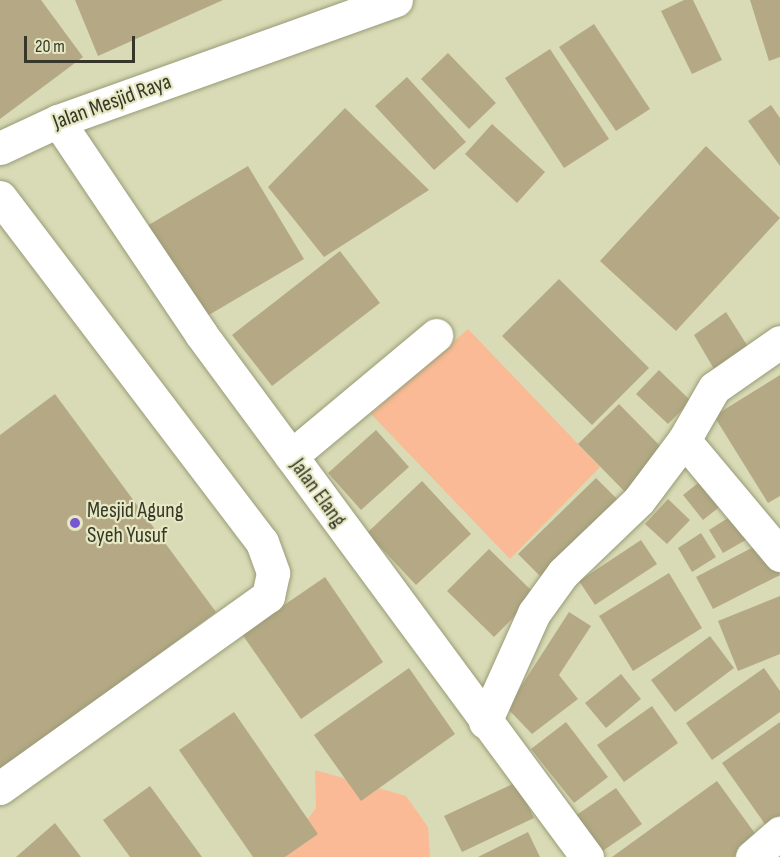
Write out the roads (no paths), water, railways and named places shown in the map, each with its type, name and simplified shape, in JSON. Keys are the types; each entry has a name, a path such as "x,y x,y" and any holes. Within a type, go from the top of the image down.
{"street":[{"name":"Jalan Mesjid Raya","path":"0,148 58,121 396,0"},
{"name":"Jalan Elang","path":"58,121 201,334 484,722 587,857"},
{"path":"0,197 262,542 273,573 268,596 0,788"},
{"path":"291,456 436,335"},
{"path":"484,722 534,613 563,573 639,500 684,440 714,388 780,342"},
{"path":"684,440 780,555"},
{"path":"752,857 780,833"}],"place":[{"name":"Mesjid Agung Syeh Yusuf","path":"75,523"}]}
